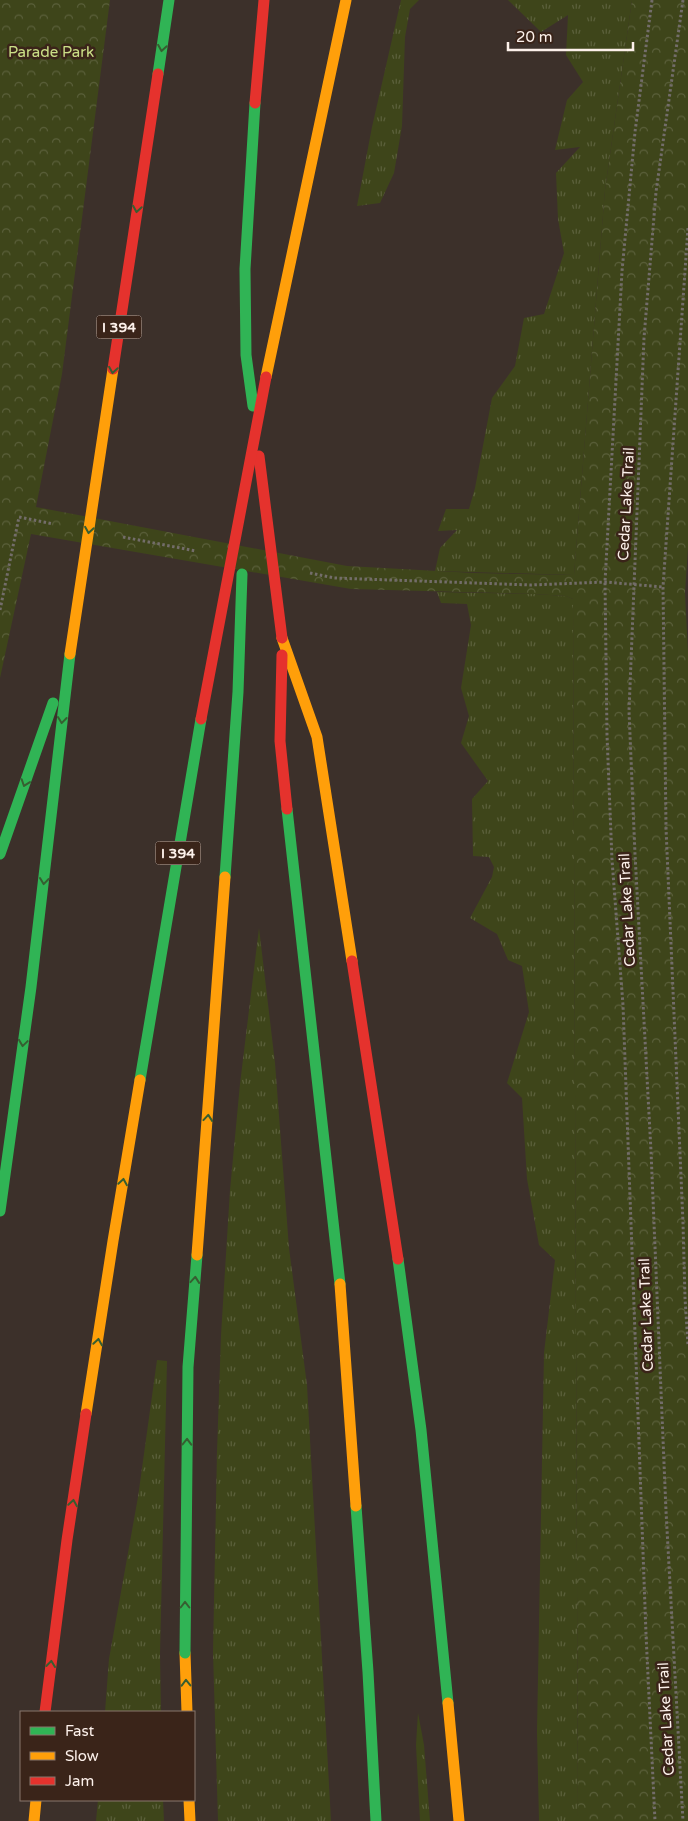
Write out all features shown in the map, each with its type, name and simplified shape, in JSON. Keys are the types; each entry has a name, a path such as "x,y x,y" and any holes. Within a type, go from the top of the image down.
{"highway":[{"name":"I 394","path":"0,1211 31,986 70,654 169,0"},
{"path":"264,0 253,127 245,269 246,355 282,638 280,741 341,1292 368,1672 376,1821"},
{"name":"I 394","path":"45,1711 67,1540 113,1241 208,681 273,339 346,0"},
{"path":"187,1711 185,1653 188,1367 215,1028 238,692 246,484"},
{"path":"282,638 317,737 403,1294 421,1430 459,1821"},
{"path":"0,854 70,654"},
{"path":"34,1821 36,1801"},
{"path":"189,1801 190,1821"}],"path":[{"name":"Cedar Lake Trail","path":"652,0 635,132 622,271 606,582 607,735 612,860 623,1005 646,1634 655,1821"},
{"name":"Cedar Lake Trail","path":"683,0 656,192 644,338 629,712 645,1017 665,1492 683,1821"},
{"path":"688,228 663,587 666,828 688,1345"},
{"path":"606,582 663,587"}],"green space":[{"name":"Parade Park","path":"0,0 110,0 62,374 36,507 347,566 474,573 574,575 605,190 632,0 688,0 688,548 685,593 688,653 688,1821 578,1821 573,599 566,596 534,594 351,589 31,534 0,678"},
{"path":"401,0 419,0 410,9 405,37 402,126 394,173 380,203 357,206 372,127"},
{"path":"508,0 632,0 605,190 574,575 435,571 440,548 457,530 438,531 446,509 469,509 475,488 492,398 515,366 524,318 544,314 564,253 558,219 556,173 580,147 555,150 567,100 583,82 566,55 568,15 541,32"},
{"path":"437,592 534,594 566,596 573,599 578,1821 539,1821 537,1732 544,1353 555,1260 539,1245 527,1179 522,1098 507,1083 529,1012 522,966 508,960 497,934 470,918 492,877 494,867 489,857 473,856 472,799 488,781 461,743 469,716 461,688 471,625 467,604 441,603"},
{"path":"259,928 275,1063 289,1248 307,1385 331,1821 218,1821 213,1652 221,1335 230,1190 240,1084"},
{"path":"157,1360 167,1361 160,1654 161,1711 105,1711 109,1659 138,1497"},
{"path":"418,1713 424,1745 430,1821 420,1821 416,1745"},
{"path":"98,1801 163,1801 164,1821 96,1821"}],"traffic: fast":[{"path":"158,74 169,0"},
{"path":"253,406 246,355 245,269 255,103"},
{"path":"225,877 238,692 242,574"},
{"path":"0,1211 31,987 70,654"},
{"path":"0,854 53,703"},
{"path":"140,1080 201,719"},
{"path":"287,809 340,1284"},
{"path":"185,1653 188,1367 197,1255"},
{"path":"398,1259 421,1430 448,1703"},
{"path":"356,1506 376,1821"}],"traffic: slow":[{"path":"266,377 346,0"},
{"path":"70,654 113,369"},
{"path":"282,638 317,737 352,961"},
{"path":"197,1255 225,877"},
{"path":"86,1414 140,1080"},
{"path":"340,1284 356,1506"},
{"path":"185,1653 187,1711"},
{"path":"448,1703 459,1821"},
{"path":"34,1821 36,1801"},
{"path":"189,1801 190,1821"}],"traffic: jam":[{"path":"255,103 264,0"},
{"path":"113,369 158,74"},
{"path":"201,719 266,377"},
{"path":"259,456 282,638"},
{"path":"282,655 280,741 287,809"},
{"path":"352,961 398,1259"},
{"path":"45,1711 67,1540 86,1414"}]}
